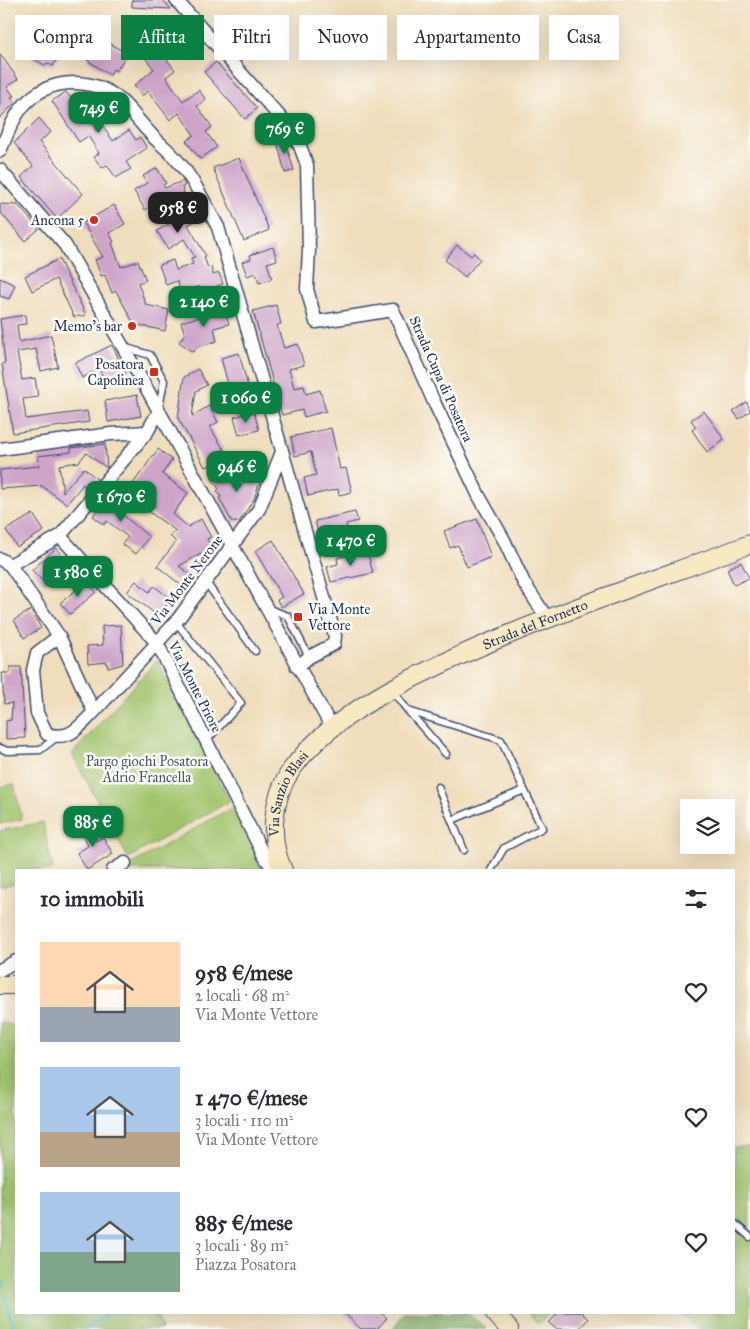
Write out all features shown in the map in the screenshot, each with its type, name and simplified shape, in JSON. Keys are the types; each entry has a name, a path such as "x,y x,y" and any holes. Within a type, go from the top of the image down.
{"street":[{"name":"Strada Cupa di Posatora","path":"176,0 281,118 300,146 307,166 309,249 307,289 316,322 393,310 479,496 504,540 524,583 547,618"},
{"path":"0,150 12,122 25,104 37,94 54,86 75,82 97,86 116,97 162,147 176,158 193,182 218,227 335,636 334,644 309,657 297,667"},
{"path":"0,170 64,245 122,346 332,728"},
{"path":"94,712 54,639 5,562 60,536 147,432 158,413"},
{"path":"0,449 111,434 147,432"},
{"name":"Via Monte Nerone","path":"57,737 72,734 176,622 259,509 282,452"},
{"name":"Via Monte Priore","path":"60,536 156,644 232,792"},
{"name":"Strada del Fornetto","path":"332,728 390,689 547,618 750,544"},
{"path":"54,639 38,653 33,670 36,713 47,734 57,737"},
{"name":"Via Sanzio Blasi","path":"283,869 275,846 274,830 275,809 281,788 292,768 332,728"},
{"name":"Via Sanzio Blasi","path":"232,792 264,856 273,869"},
{"path":"115,869 126,863"},
{"path":"0,970 15,962"},
{"path":"0,984 15,985"},
{"path":"496,1314 509,1329"},
{"path":"506,1314 515,1329"}],"lane":[{"path":"122,346 150,355 164,381 158,413"},
{"path":"206,581 255,651"},
{"path":"264,607 288,616 309,657"},
{"path":"176,622 241,703 206,741"},
{"path":"390,689 446,754"},
{"path":"408,711 501,740 542,828 504,848 492,869"},
{"path":"0,748 7,751 40,750 57,737"},
{"path":"438,787 464,850"},
{"path":"452,820 524,790"},
{"path":"735,1224 750,1237"}],"green space":[{"name":"Pargo giochi Posatora Adrio Francella","path":"157,660 230,801 128,858 72,754"},
{"path":"14,784 22,819 0,824 0,787"},
{"path":"233,807 265,869 123,869"},
{"path":"43,822 53,869 15,869 15,883 0,886 0,831"},
{"path":"0,1022 15,1026 15,1314 156,1314 162,1329 0,1329"},
{"path":"735,1147 750,1147 750,1329 698,1329 682,1314 735,1314"},
{"path":"403,1314 469,1314 487,1329 393,1329"},
{"path":"530,1314 549,1314 538,1324"}],"building":[{"path":"132,0 163,0 171,9 132,7"},
{"path":"111,44 121,50 121,60 123,60 116,71 113,69 110,75 87,60 111,60"},
{"path":"0,54 18,79 7,87 14,96 11,97 15,103 0,118"},
{"path":"36,60 56,60 53,66 47,63 46,66"},
{"path":"147,60 167,60 175,70 166,77 183,101 199,90 206,100 197,106 212,127 206,132 217,147 200,159 186,141 194,135 179,113 170,120 148,91 142,96 134,86 154,69"},
{"path":"216,62 257,108 245,119 204,72"},
{"path":"66,92 73,100 84,92 87,97 90,95 98,107 85,115 96,131 103,126 113,141 129,130 136,140 140,137 147,148 126,162 131,169 116,178 107,165 102,168 94,157 99,153 88,136 79,142 52,101"},
{"path":"39,118 51,132 39,142 83,194 57,219 21,177 33,166 14,143"},
{"path":"283,135 294,170 285,173 276,137"},
{"path":"239,158 269,230 244,241 213,168"},
{"path":"157,168 166,183 163,185 165,188 183,181 185,185 182,188 185,196 198,219 188,225 206,256 204,257 208,268 211,267 213,275 219,273 223,284 201,291 199,286 181,292 177,281 166,285 159,265 173,260 176,270 193,264 191,258 195,257 184,239 168,249 157,231 172,222 168,216 174,212 165,198 145,210 134,191 147,183 143,176"},
{"path":"0,204 18,205 39,229 25,241 0,212"},
{"path":"114,205 125,224 109,233 114,242 112,243 121,267 138,261 146,280 138,283 146,305 169,310 165,331 134,324 116,291 112,293 105,275 101,276 95,260 103,257 83,223"},
{"path":"457,245 471,256 474,253 480,259 465,277 445,260"},
{"path":"273,247 277,260 267,263 272,279 259,283 256,273 247,276 242,262 251,259 250,255"},
{"path":"59,259 86,315 74,317 56,279 32,291 25,276"},
{"path":"0,278 15,285 9,299 0,296"},
{"path":"223,304 229,324 214,328 217,341 197,347 193,352 179,342 185,334 181,322 210,314 208,309"},
{"path":"276,305 281,324 277,325 284,348 298,344 304,365 289,369 294,388 304,386 306,394 320,390 326,411 304,417 302,410 282,415 253,311"},
{"path":"25,315 26,324 17,325 19,342 51,335 58,367 41,371 36,349 17,352 22,380 35,378 38,397 23,399 26,419 87,411 89,422 13,433 2,364 5,363 0,319"},
{"path":"112,345 126,374 106,383 99,369 82,378 75,363"},
{"path":"239,353 250,394 232,399 221,358"},
{"path":"198,369 207,385 196,391 192,416 209,406 218,422 210,427 224,450 219,453 224,462 205,467 178,418 184,377"},
{"path":"137,395 141,416 108,422 105,401"},
{"path":"747,402 750,411 739,419 733,411"},
{"path":"704,411 724,439 707,452 692,430 696,427 691,420"},
{"path":"254,412 259,430 239,435 234,417"},
{"path":"331,428 340,469 346,468 352,492 339,495 338,489 308,496 304,478 316,475 311,452 295,456 291,437"},
{"path":"105,444 107,468 86,453 79,462 59,465 63,492 84,468 97,479 88,489 83,484 67,504 42,486 0,489 0,470 39,466 38,456 71,452 71,448"},
{"path":"158,449 172,460 162,474 188,493 173,514 188,527 201,519 211,537 207,539 212,548 179,566 195,578 186,589 157,566 176,542 170,536 176,531 148,511 155,502 132,485"},
{"path":"253,472 262,475 254,499 239,522 232,522 219,498 221,497 217,491 219,489 211,477 232,474 240,488 243,473"},
{"path":"113,491 123,500 116,509 149,537 136,554 122,544 128,537 107,521 104,525 93,516"},
{"path":"355,512 358,521 346,524 349,537 321,544 315,521"},
{"path":"33,514 44,531 17,547 6,530"},
{"path":"477,519 491,557 467,567 458,545 450,548 444,531"},
{"path":"273,540 304,594 281,607 277,600 282,597 255,551"},
{"path":"56,548 68,563 45,584 32,570"},
{"path":"367,551 373,573 331,582 327,567 338,564 337,558"},
{"path":"741,562 749,578 734,585 727,569"},
{"path":"87,581 96,592 70,614 60,603"},
{"path":"136,581 149,592 154,586 171,599 158,616 127,592"},
{"path":"31,610 41,628 24,638 14,620"},
{"path":"121,625 123,664 108,668 107,662 88,664 87,646 103,645 102,626"},
{"path":"10,667 21,667 25,738 6,739 6,721 11,720 12,703 4,704 2,673 10,673"},
{"path":"89,821 96,841 103,837 113,854 89,869 86,869 77,853 88,846 80,824"},
{"path":"345,1314 382,1314 387,1318 377,1329 361,1329"},
{"path":"557,1314 583,1314 588,1319 579,1329 556,1329 549,1323"}],"waterway":[{"path":"0,1280 6,1287"},
{"path":"5,1295 14,1329"},
{"path":"86,1329 107,1314"}],"place":[{"name":"Ancona 5","path":"94,220"},
{"name":"Memo's bar","path":"132,326"},
{"name":"Posatora Capolinea","path":"154,372"},
{"name":"Via Monte Vettore","path":"298,617"}]}
